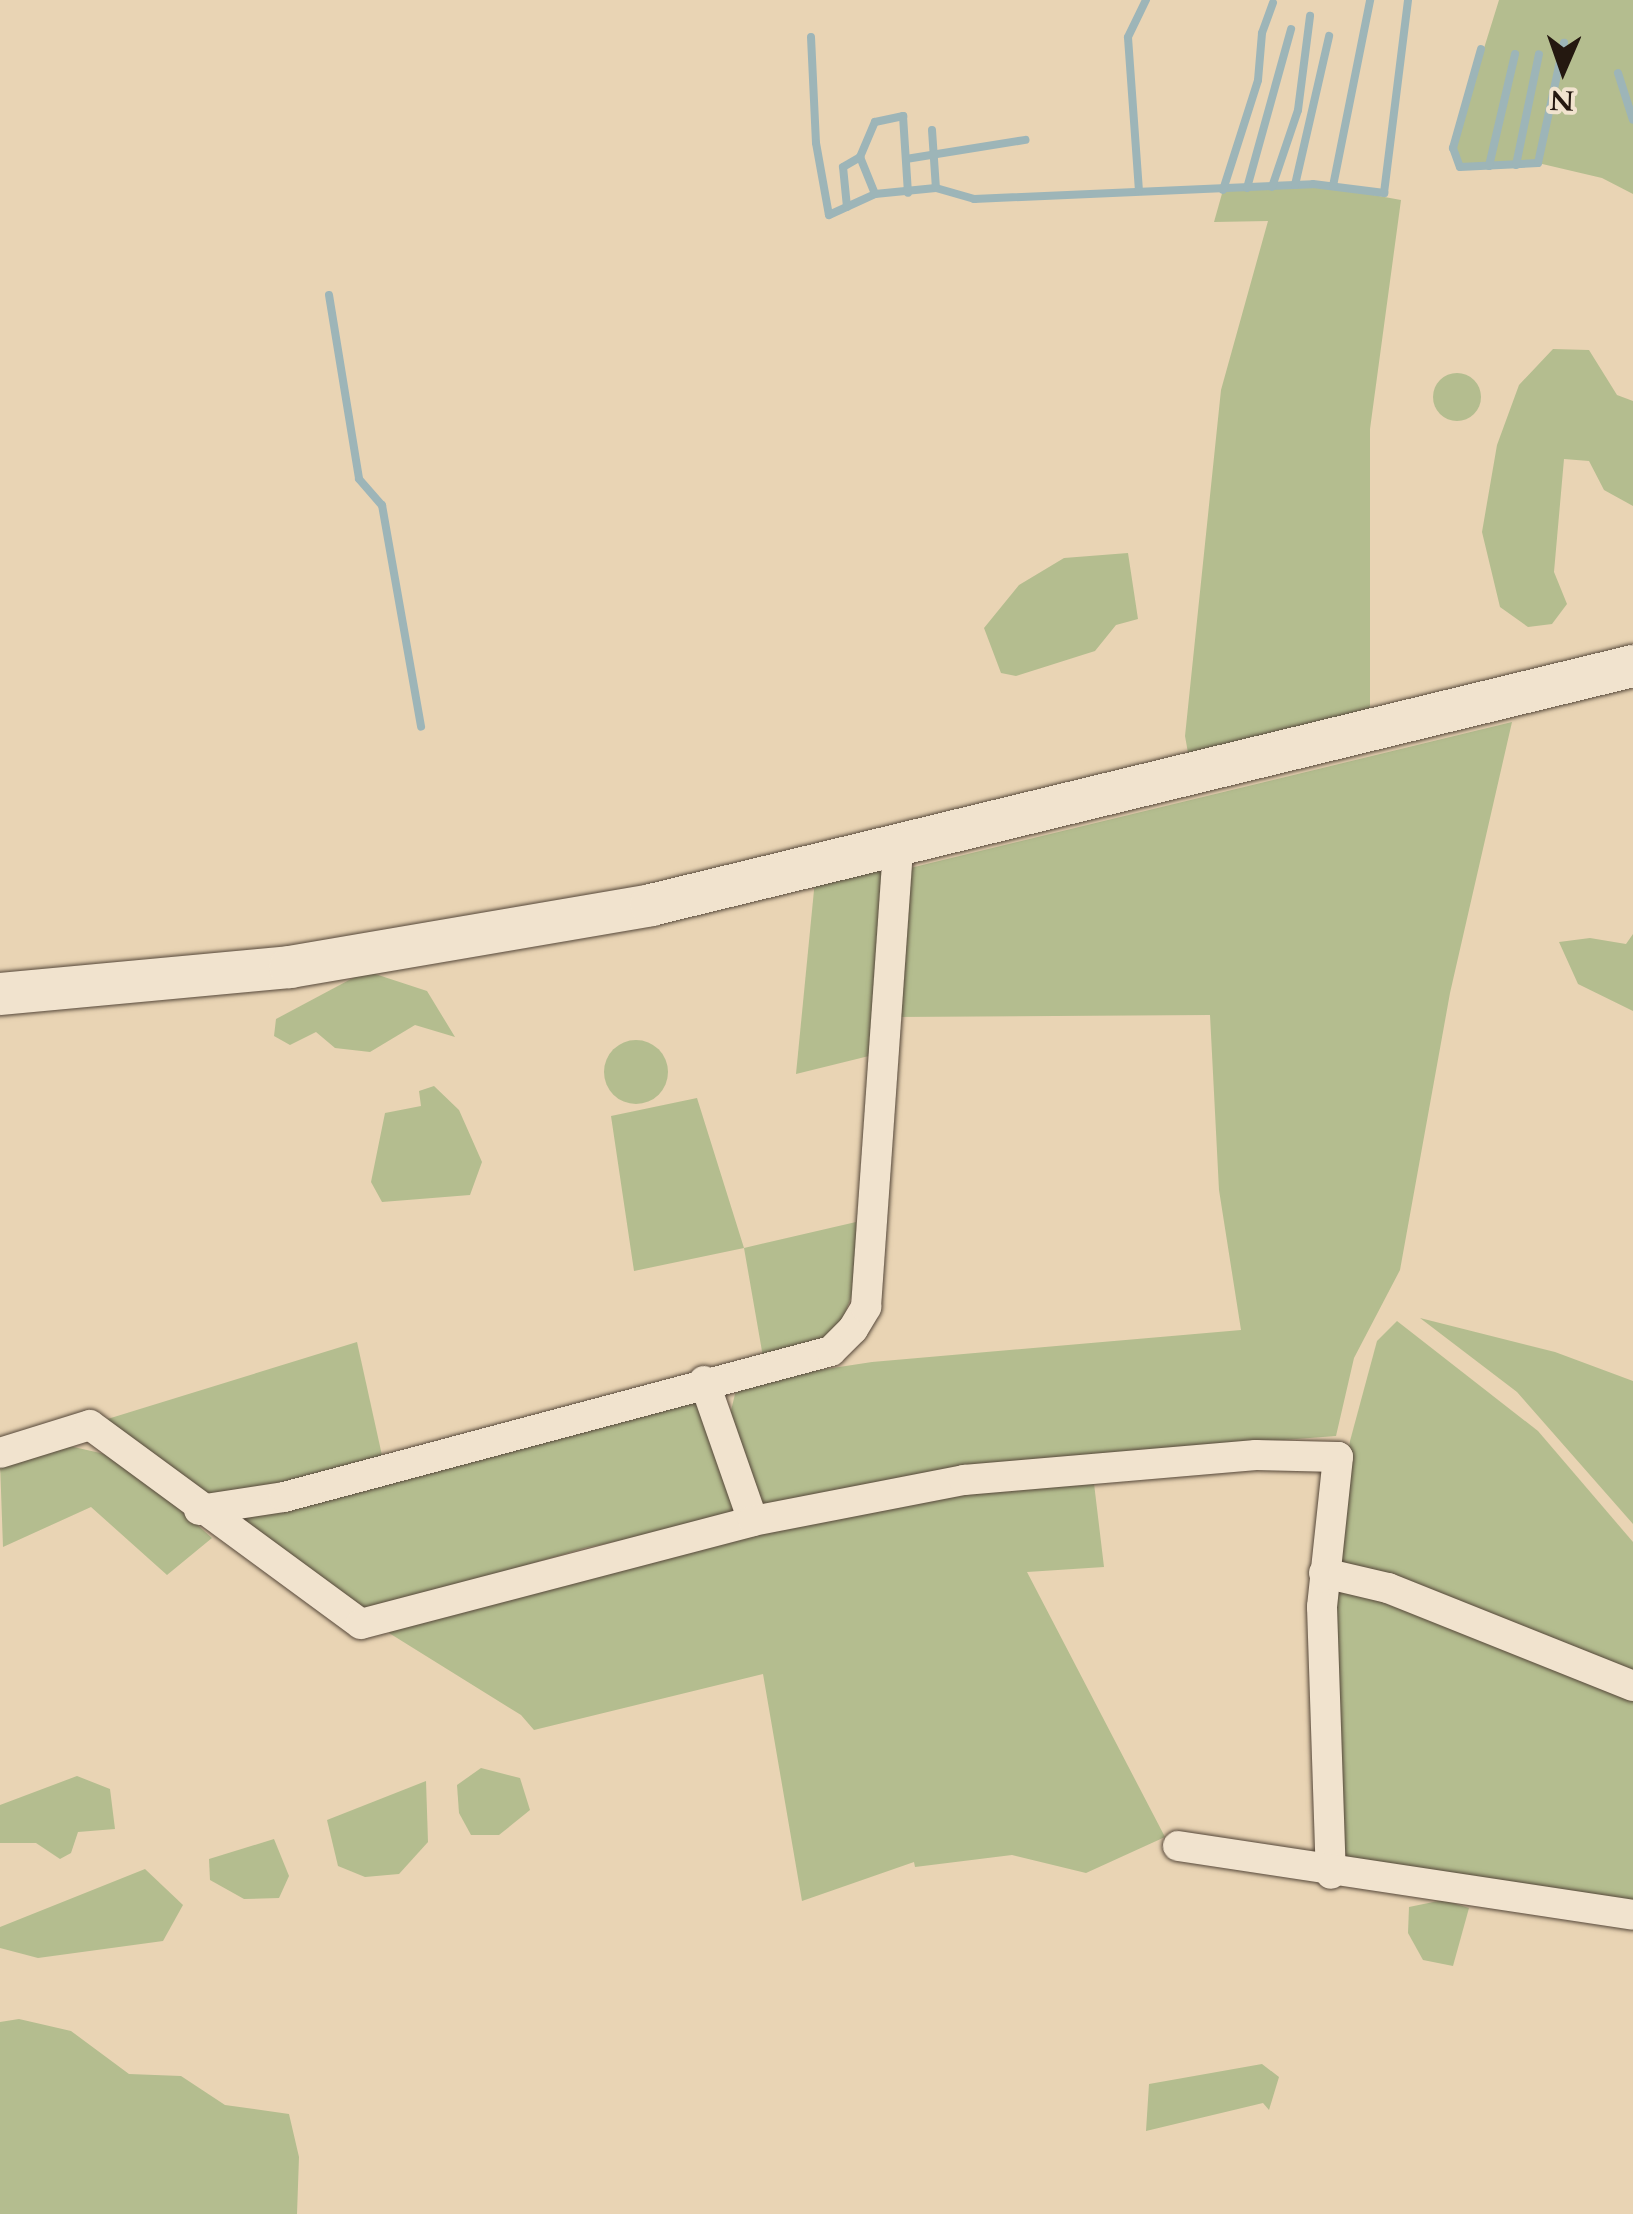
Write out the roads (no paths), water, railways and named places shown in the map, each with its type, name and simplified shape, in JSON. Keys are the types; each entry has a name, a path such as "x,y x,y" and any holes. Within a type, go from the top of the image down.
{"street":[{"path":"0,994 387,953 652,906 1633,666"},
{"path":"199,1510 284,1497 704,1381 830,1351 866,1307 898,846"},
{"path":"704,1381 753,1520"},
{"path":"0,1454 90,1424 199,1510 361,1624 753,1520 1034,1471 1322,1453 1338,1457 1324,1573 1332,1874"},
{"path":"1324,1573 1388,1588 1633,1686"},
{"path":"1178,1846 1332,1874 1633,1915"}],"waterway":[{"path":"1139,191 1128,37 1146,0"},
{"path":"1333,186 1370,0"},
{"path":"811,37 816,143 829,215 875,194 936,188 974,199 1313,184 1384,193 1408,0"},
{"path":"1223,190 1258,80 1262,33 1273,3"},
{"path":"1272,187 1298,110 1310,16"},
{"path":"1247,188 1291,29"},
{"path":"1295,185 1329,36"},
{"path":"1481,49 1453,148 1460,167 1538,163 1564,43"},
{"path":"1489,166 1515,54"},
{"path":"1516,165 1539,54"},
{"path":"1618,73 1633,120"},
{"path":"875,194 860,157 875,122 903,116 908,193"},
{"path":"932,130 936,188"},
{"path":"906,159 1025,140"},
{"path":"847,207 843,167 860,157"},
{"path":"329,295 359,479 382,505 421,727"}]}
